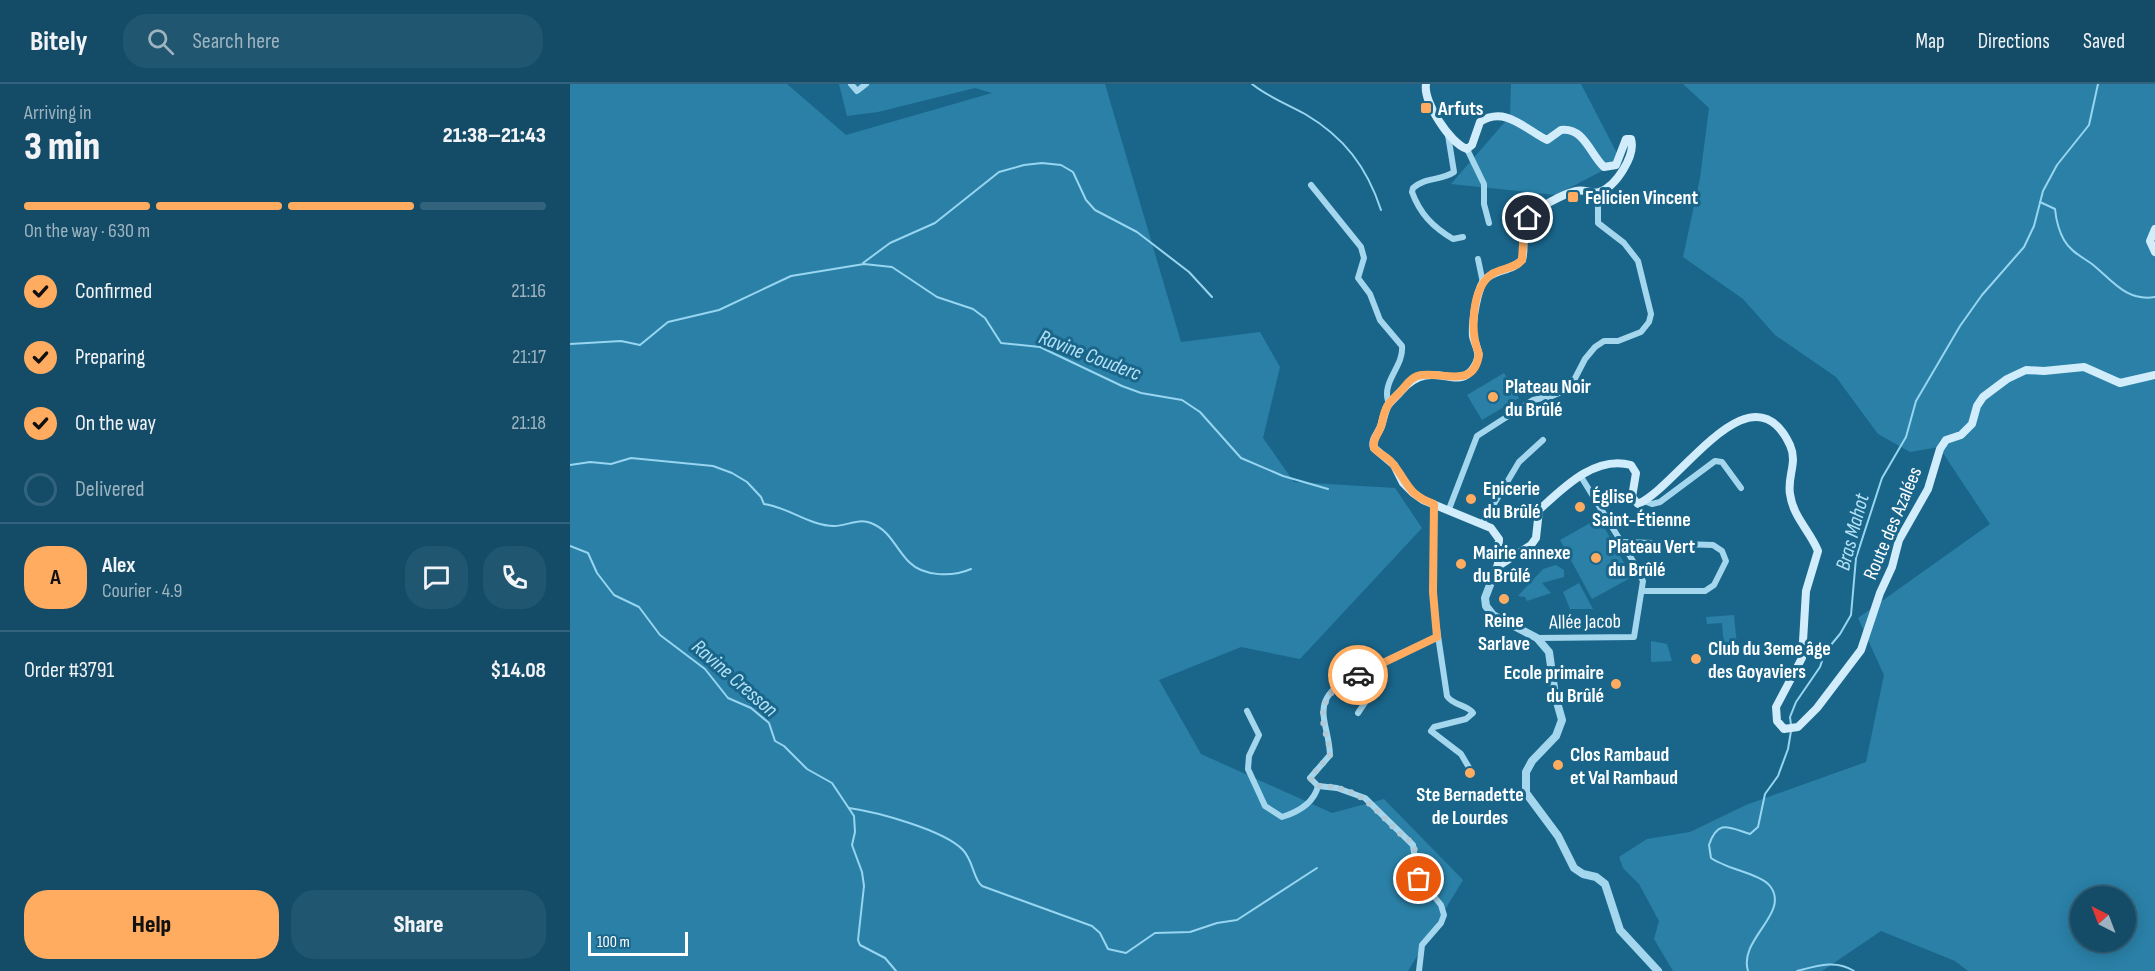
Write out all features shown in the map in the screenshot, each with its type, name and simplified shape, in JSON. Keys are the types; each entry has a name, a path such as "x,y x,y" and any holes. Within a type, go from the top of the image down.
{"main road":[{"path":"1426,84 1428,102 1455,140 1467,149 1472,145 1480,122 1497,117 1523,123 1547,140 1561,130 1573,132 1583,139 1604,167 1616,165 1623,142 1630,139 1631,150 1617,178 1598,193 1577,191 1571,193 1528,218 1524,230 1524,255 1519,264 1497,271 1483,283 1473,331 1479,354 1472,369 1461,377 1417,376 1388,401 1373,446 1378,453 1394,465 1407,488 1423,500 1491,528 1499,539 1498,564 1508,562 1531,544 1537,536 1539,510 1580,475 1612,462 1631,465 1636,473 1632,497 1638,504 1644,501"},
{"path":"2155,229 2150,241 2155,252"},
{"name":"Route des Azalées","path":"1644,501 1690,462 1719,432 1751,416 1761,415 1773,422 1789,444 1794,463 1789,488 1791,500 1803,527 1818,551 1806,591 1803,658 1778,699 1777,721 1788,730 1803,723 1832,691 1861,650 1880,593 1892,567 1899,540 1928,489 1940,449 1946,440 1961,435 1972,424 1977,406 1983,397 2015,374 2026,370 2044,372 2084,367 2120,383 2155,375"}],"street":[{"path":"851,84 857,91 866,84"},
{"path":"1443,124 1450,141 1454,172 1446,177 1422,182 1413,188 1412,192 1425,218 1434,227 1453,239 1463,237"},
{"path":"1467,149 1484,184 1484,204 1489,223"},
{"path":"1311,185 1361,247 1364,254 1358,278 1370,294 1380,320 1402,346 1401,358 1387,389 1388,401"},
{"path":"1449,509 1477,436 1533,400 1565,391 1574,384 1585,359 1595,347 1604,341 1629,338 1641,332 1649,322 1651,314 1640,264 1624,243 1598,223 1598,193"},
{"path":"1478,259 1483,283"},
{"path":"1482,524 1519,462 1543,440"},
{"path":"1644,501 1652,504 1660,502 1715,461 1722,462 1741,488"},
{"name":"Allée Jacob","path":"1536,638 1634,637 1642,591 1641,575 1580,475"},
{"path":"1434,504 1433,592 1437,637 1447,696 1452,702 1473,713 1466,719 1434,727 1431,731 1461,754 1472,771"},
{"path":"1622,542 1713,545 1722,551 1726,561 1714,585 1705,591 1642,591"},
{"path":"1498,564 1485,598 1488,610 1536,638 1549,652 1555,695 1562,720 1560,730 1526,772 1526,793 1564,845 1574,868 1583,874 1596,877 1605,884 1620,930 1658,971"},
{"path":"1419,971 1422,945 1442,923 1444,915 1441,905 1417,875 1413,845 1365,798 1337,788 1318,786 1312,782 1311,775 1327,761 1331,753 1322,716 1326,701 1341,683 1437,637"},
{"path":"1358,713 1368,698 1368,671"},
{"path":"1247,711 1259,735 1249,756 1248,769 1265,806 1282,817 1292,814 1314,798 1318,786"}],"shaded area":[{"path":"570,84 787,84 846,135 992,93 975,88 878,112 847,116 839,84 1105,84 1181,342 1260,332 1280,367 1263,438 1294,482 1395,488 1422,528 1300,659 1241,647 1159,680 1201,754 1332,813 1384,799 1463,880 1408,971 570,971"},
{"path":"1511,84 1581,84 1621,161 1556,195 1451,184 1510,116"},
{"path":"1683,84 2155,84 2155,971 1968,971 1955,961 1881,931 1822,971 1673,971 1654,939 1659,921 1639,884 1623,868 1619,857 1647,839 1690,832 1746,805 1866,762 1884,675 1858,618 1990,524 1939,447 1910,452 1878,434 1836,377 1775,335 1743,299 1683,257 1700,178 1709,108"},
{"name":"Plateau Noir du Brûlé","path":"1504,373 1519,398 1482,420 1467,395"},
{"name":"Plateau Vert du Brûlé","path":"1599,518 1632,577 1592,599 1560,540"},
{"path":"1556,565 1564,570 1564,577 1542,583 1551,593 1527,601 1525,597 1518,596 1543,569"},
{"path":"1579,583 1593,609 1570,609 1563,592"},
{"path":"1734,615 1737,645 1724,646 1722,623 1707,624 1706,617"},
{"path":"1651,641 1667,644 1672,661 1651,662"}],"waterway":[{"path":"1252,84 1319,123 1342,143 1369,180 1381,210"},
{"name":"Bras Mahot","path":"1791,725 1790,717 1796,702 1820,667 1825,652 1840,634 1851,615 1856,558 1882,478 1906,437 1916,401 1960,326 1982,295 2024,247 2034,226 2043,191 2057,165 2089,125 2098,84"},
{"path":"863,263 890,243 935,223 999,172 1042,163 1061,165 1073,172 1086,200 1095,210 1137,232 1189,272 1212,297"},
{"path":"2040,202 2055,209 2062,236 2073,251 2128,293 2145,298 2155,297"},
{"name":"Ravine Couderc","path":"570,344 621,341 640,345 668,322 719,310 791,276 864,264 892,267 937,297 973,309 985,318 1001,343 1040,347 1122,386 1141,393 1182,400 1200,412 1241,458 1283,476 1328,489"},
{"path":"570,465 590,462 611,464 631,458 713,466 747,482 761,497 764,504 816,523 839,526 862,521 878,526 888,535 904,557 922,571 947,574 971,569"},
{"name":"Ravine Cresson","path":"570,546 588,553 597,573 614,595 639,607 660,635 705,669 728,698 751,708 769,723 775,741 784,746 807,769 832,783 854,816 855,832 852,845 862,872 864,886 858,940 860,945 885,958 896,971"},
{"name":"Bras Mahot","path":"1748,971 1747,959 1750,948 1770,916 1775,896 1770,886 1759,878 1711,858 1709,845 1716,831 1721,828 1731,828 1750,834 1758,827 1765,794 1778,776 1788,749 1791,731"},
{"path":"849,808 876,813 941,836 963,850 982,886 1092,926 1100,933 1108,949 1126,953 1155,933 1190,932 1217,923 1237,920 1317,868"},
{"name":"Bras Mahot","path":"1797,971 1833,964 1854,971"}],"way so far":[{"path":"1358,675 1341,683 1326,701 1322,716 1331,753 1327,761 1314,771 1310,778 1318,786 1337,788 1365,798 1379,810 1413,845 1414,866 1419,879"}],"place":[{"name":"Arfuts","path":"1426,108"},
{"name":"Felicien Vincent","path":"1573,197"},
{"name":"Plateau Noir du Brûlé","path":"1493,397"},
{"name":"Epicerie du Brûlé","path":"1471,499"},
{"name":"Église Saint-Étienne","path":"1580,507"},
{"name":"Plateau Vert du Brûlé","path":"1596,558"},
{"name":"Mairie annexe du Brûlé","path":"1461,564"},
{"name":"Reine Sarlave","path":"1504,599"},
{"name":"Club du 3eme âge des Goyaviers","path":"1696,659"},
{"name":"Ecole primaire du Brûlé","path":"1616,684"},
{"name":"Clos Rambaud et Val Rambaud","path":"1558,765"},
{"name":"Ste Bernadette de Lourdes","path":"1470,773"}],"route":[{"path":"1358,675 1437,637 1433,592 1434,504 1423,500 1407,488 1394,465 1374,448 1374,439 1382,424 1385,406 1410,380 1417,376 1461,377 1469,373 1478,360 1479,354 1473,335 1480,289 1483,283 1497,271 1513,267 1522,260 1524,230 1528,218"}]}
